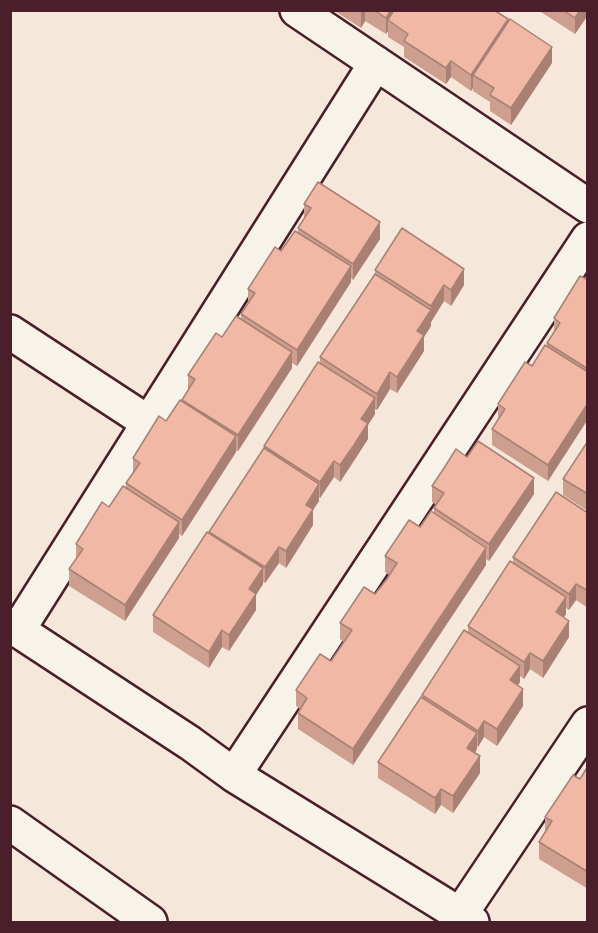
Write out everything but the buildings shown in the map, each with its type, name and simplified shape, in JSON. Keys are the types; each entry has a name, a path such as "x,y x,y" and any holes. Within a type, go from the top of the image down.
{"street":[{"path":"297,10 588,206"},
{"path":"376,63 149,423 14,628 190,743 234,775 466,919 588,723"},
{"path":"234,775 588,239"},
{"path":"10,332 149,423"},
{"path":"10,824 150,922"}]}
